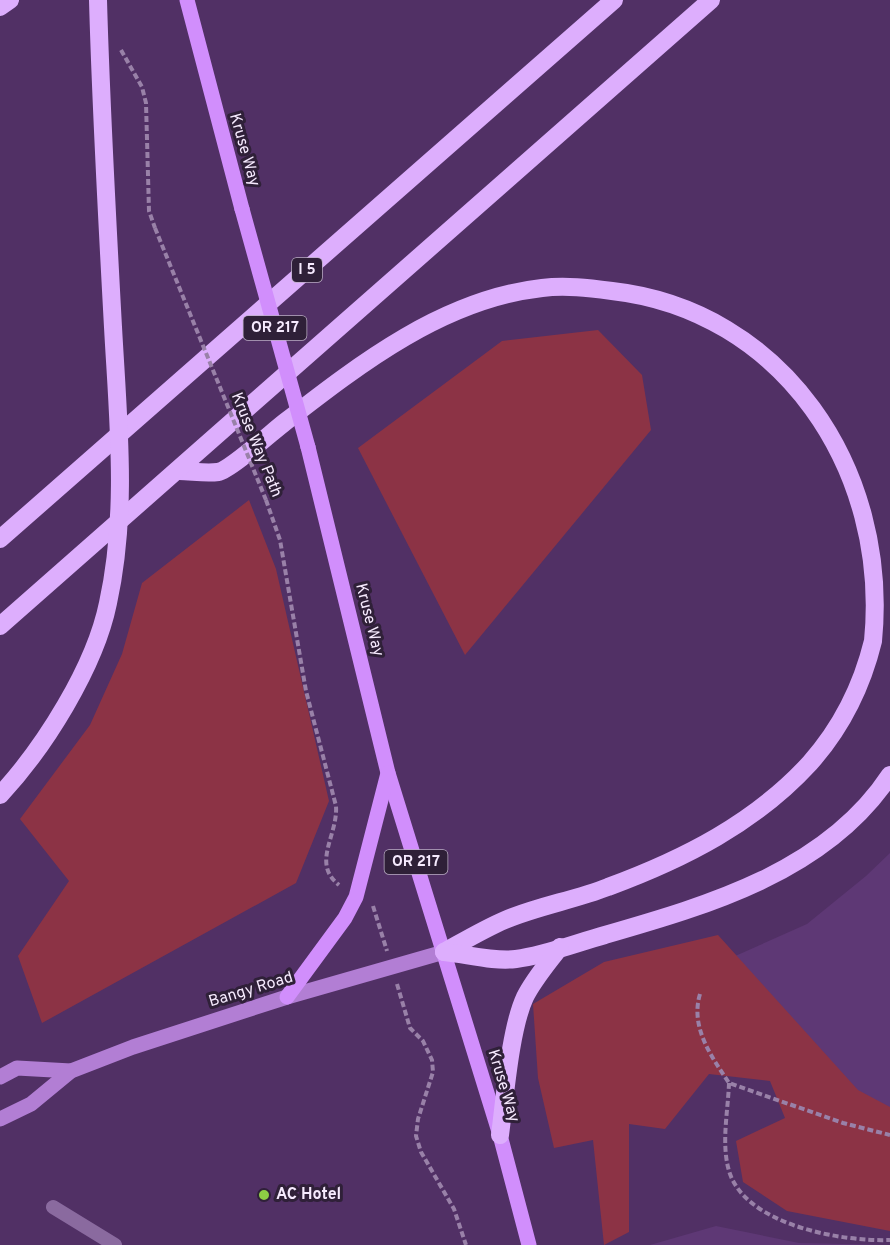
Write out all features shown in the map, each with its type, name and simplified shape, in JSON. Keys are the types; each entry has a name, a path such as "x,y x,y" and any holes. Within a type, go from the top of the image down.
{"highway":[{"path":"0,7 10,0"},
{"path":"0,795 28,765 74,689 108,606 115,565 121,472 101,107 98,0"},
{"name":"I 5","path":"0,539 614,0"},
{"path":"0,626 179,471 711,0"},
{"path":"179,471 220,472 339,380 416,331 457,311 543,288 587,288 631,293 664,300 716,320 780,363 808,391 831,420 850,452 866,489 875,524 881,564 880,592 876,626 867,663 847,711 827,742 780,793 743,823 713,840 607,888 506,919 444,952"},
{"path":"444,952 515,959 676,915 753,886 803,858 846,825 890,775"},
{"path":"500,1135 518,1019 524,999 534,981 560,947"}],"main road":[{"name":"Kruse Way","path":"186,0 317,484 388,773 500,1135 529,1245"},
{"path":"286,997 345,918 356,897 388,773"},
{"name":"Bangy Road","path":"0,1119 31,1104 71,1071 188,1028 286,997 444,952"},
{"name":"Bangy Road","path":"0,1077 17,1068 71,1071"}],"lane":[{"path":"53,1207 115,1245"}],"path":[{"name":"Kruse Way Path","path":"118,43 145,94 149,211 280,540 306,691 336,806 337,819 325,866 330,878 337,883"},
{"path":"700,993 695,1015 698,1026 729,1083 725,1151 732,1178 745,1197 761,1210 815,1231 848,1239 890,1240"},
{"path":"410,1028 428,1051 433,1072 418,1119 416,1136 421,1152 454,1209 466,1245"},
{"path":"729,1083 843,1123 890,1135"}],"shaded area":[{"path":"598,330 642,375 651,430 465,655 358,448 502,341"},
{"path":"249,500 276,569 329,801 296,883 42,1023 18,956 69,881 20,819 90,725 122,654 142,583"},
{"path":"890,853 890,1117 697,973 807,924 866,876"},
{"path":"718,935 858,1090 890,1107 890,1231 787,1211 743,1182 736,1141 785,1118 770,1081 709,1074 665,1129 629,1124 629,1232 604,1245 593,1140 554,1148 538,1078 533,1004 604,962"},
{"path":"716,1226 799,1243 890,1245 650,1245"}],"place":[{"name":"AC Hotel","path":"264,1195"}]}
